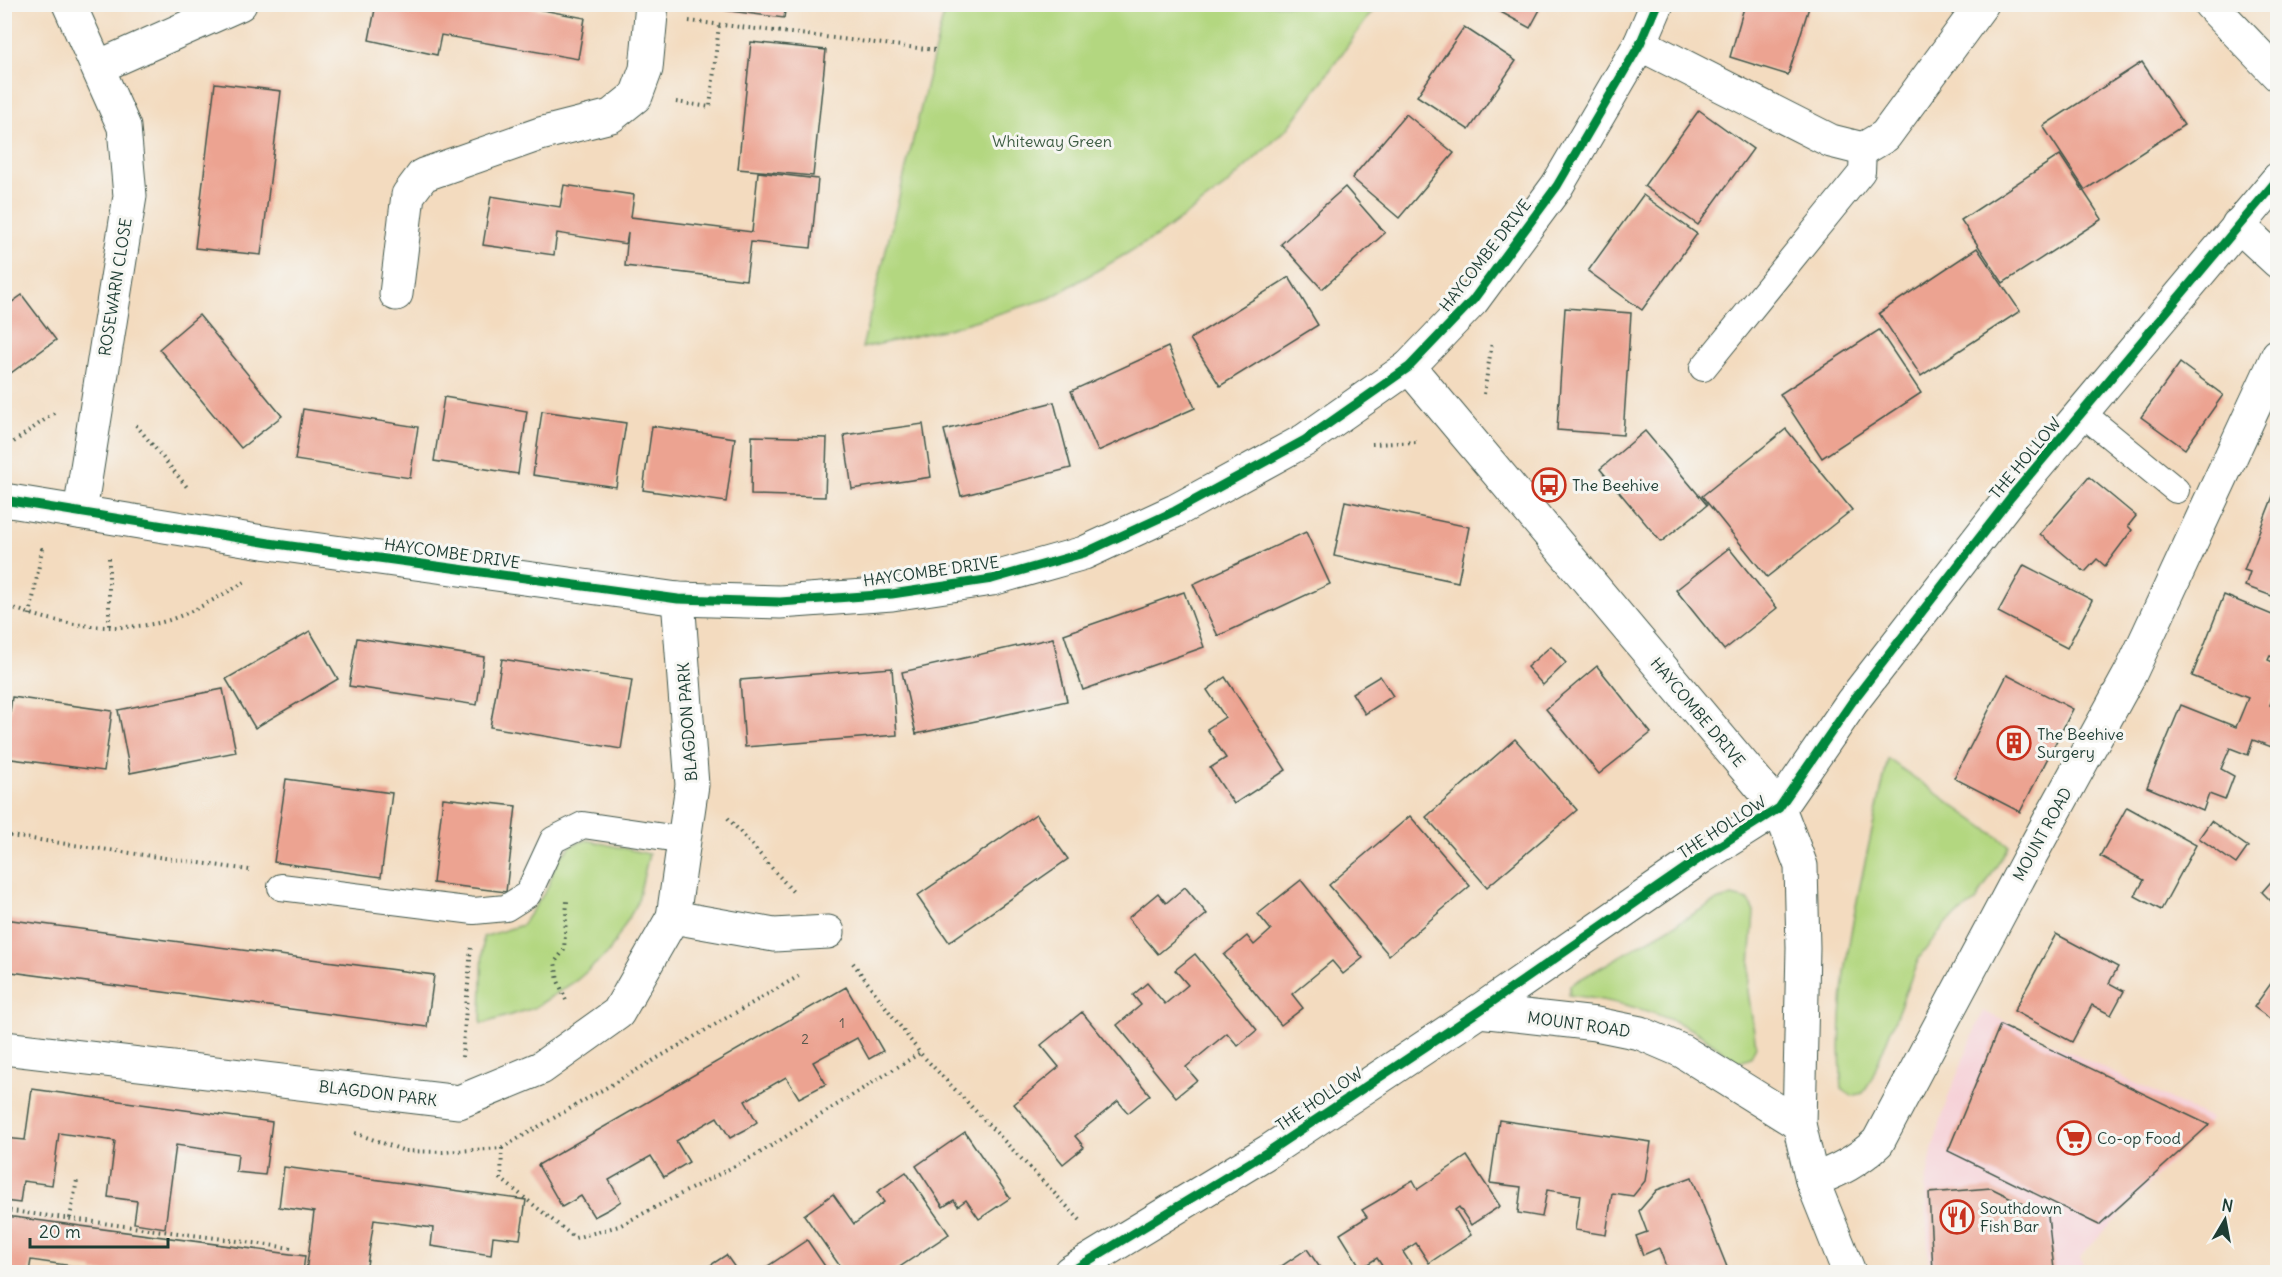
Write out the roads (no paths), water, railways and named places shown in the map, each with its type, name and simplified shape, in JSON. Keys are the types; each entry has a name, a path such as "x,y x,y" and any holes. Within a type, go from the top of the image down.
{"street":[{"name":"ROSEWARN CLOSE","path":"69,4 124,127 130,195 80,512"},
{"path":"98,66 240,4"},
{"name":"HAYCOMBE DRIVE","path":"4,501 269,543 678,599 780,602 892,594 992,579 1084,553 1175,511 1305,440 1409,367 1473,300 1557,186 1640,44 1657,4"},
{"path":"1640,44 1831,141 1863,149 1885,136 1982,4"},
{"path":"2210,4 2277,75"},
{"path":"396,294 408,195 423,175 540,134 610,116 636,96 646,69 651,10"},
{"name":"THE HOLLOW","path":"1070,1272 1269,1151 1479,1011 1700,858 1779,808 1852,702 2011,497 2277,179"},
{"path":"2238,225 2277,262"},
{"name":"MOUNT ROAD","path":"1812,1180 1834,1173 1860,1158 1878,1142 2131,672 2277,355"},
{"name":"HAYCOMBE DRIVE","path":"1409,367 1779,808"},
{"name":"BLAGDON PARK","path":"4,1048 459,1102 541,1068 618,1013 673,917 692,784 678,599"},
{"path":"1779,808 1801,866 1803,948 1799,1124 1812,1180 1849,1272"},
{"path":"673,917 774,935 828,932"},
{"name":"MOUNT ROAD","path":"1479,1011 1596,1024 1640,1033 1682,1051 1799,1124"}],"lane":[{"path":"1703,368 1862,172 1863,149"},
{"path":"2082,413 2176,490"},
{"path":"281,887 474,911 507,908 528,894 553,840 583,825 685,840"}],"place":[{"name":"The Beehive","path":"1549,485"},
{"name":"The Beehive Surgery","path":"2014,743"},
{"name":"Co-op Food","path":"2074,1138"},
{"name":"Southdown Fish Bar","path":"1957,1217"}],"park label":[{"name":"Whiteway Green","path":"1052,141"}]}
